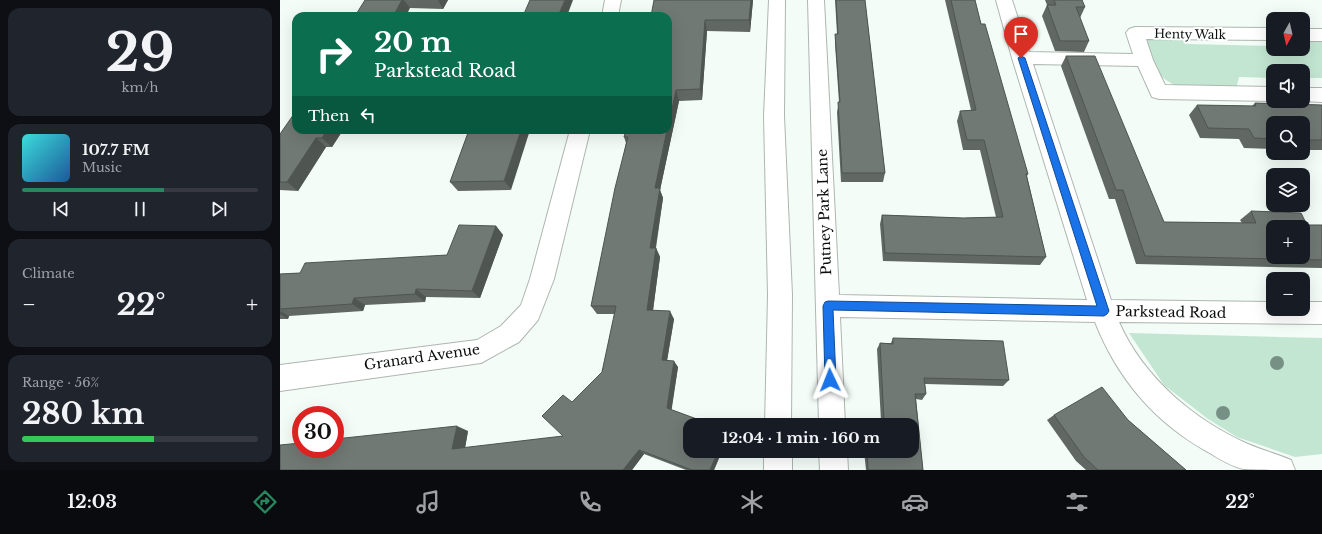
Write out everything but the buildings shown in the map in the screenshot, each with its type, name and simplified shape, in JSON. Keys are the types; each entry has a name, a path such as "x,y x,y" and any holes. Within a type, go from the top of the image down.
{"street":[{"path":"611,12 613,0"},
{"path":"777,0 774,116 780,294 778,418"},
{"name":"Putney Park Lane","path":"816,0 832,418"},
{"path":"1004,0 1021,58 1104,311 1118,348 1139,378 1169,409 1201,433 1239,454 1281,470"},
{"name":"Henty Walk","path":"1266,34 1135,33 1144,60 1159,92 1266,94"},
{"path":"1310,35 1322,35"},
{"path":"1021,58 1144,60"},
{"path":"1310,94 1322,95"},
{"name":"Granard Avenue","path":"280,378 360,366 481,351 510,334 530,312 542,278 579,134"},
{"name":"Parkstead Road","path":"828,306 1322,313"},
{"path":"778,458 778,470"},
{"path":"833,458 834,470"}],"green space":[{"path":"1175,36 1189,44 1266,46 1266,56 1310,56 1310,38 1322,39 1322,78 1310,78 1310,64 1266,64 1266,78 1239,77 1236,89 1199,90 1176,86 1167,81 1159,73 1147,50 1147,38"},
{"path":"1129,333 1322,338 1322,454 1295,457 1237,437 1208,419 1164,385"}],"route":[{"path":"830,380 828,306 1104,311 1021,58"}]}
